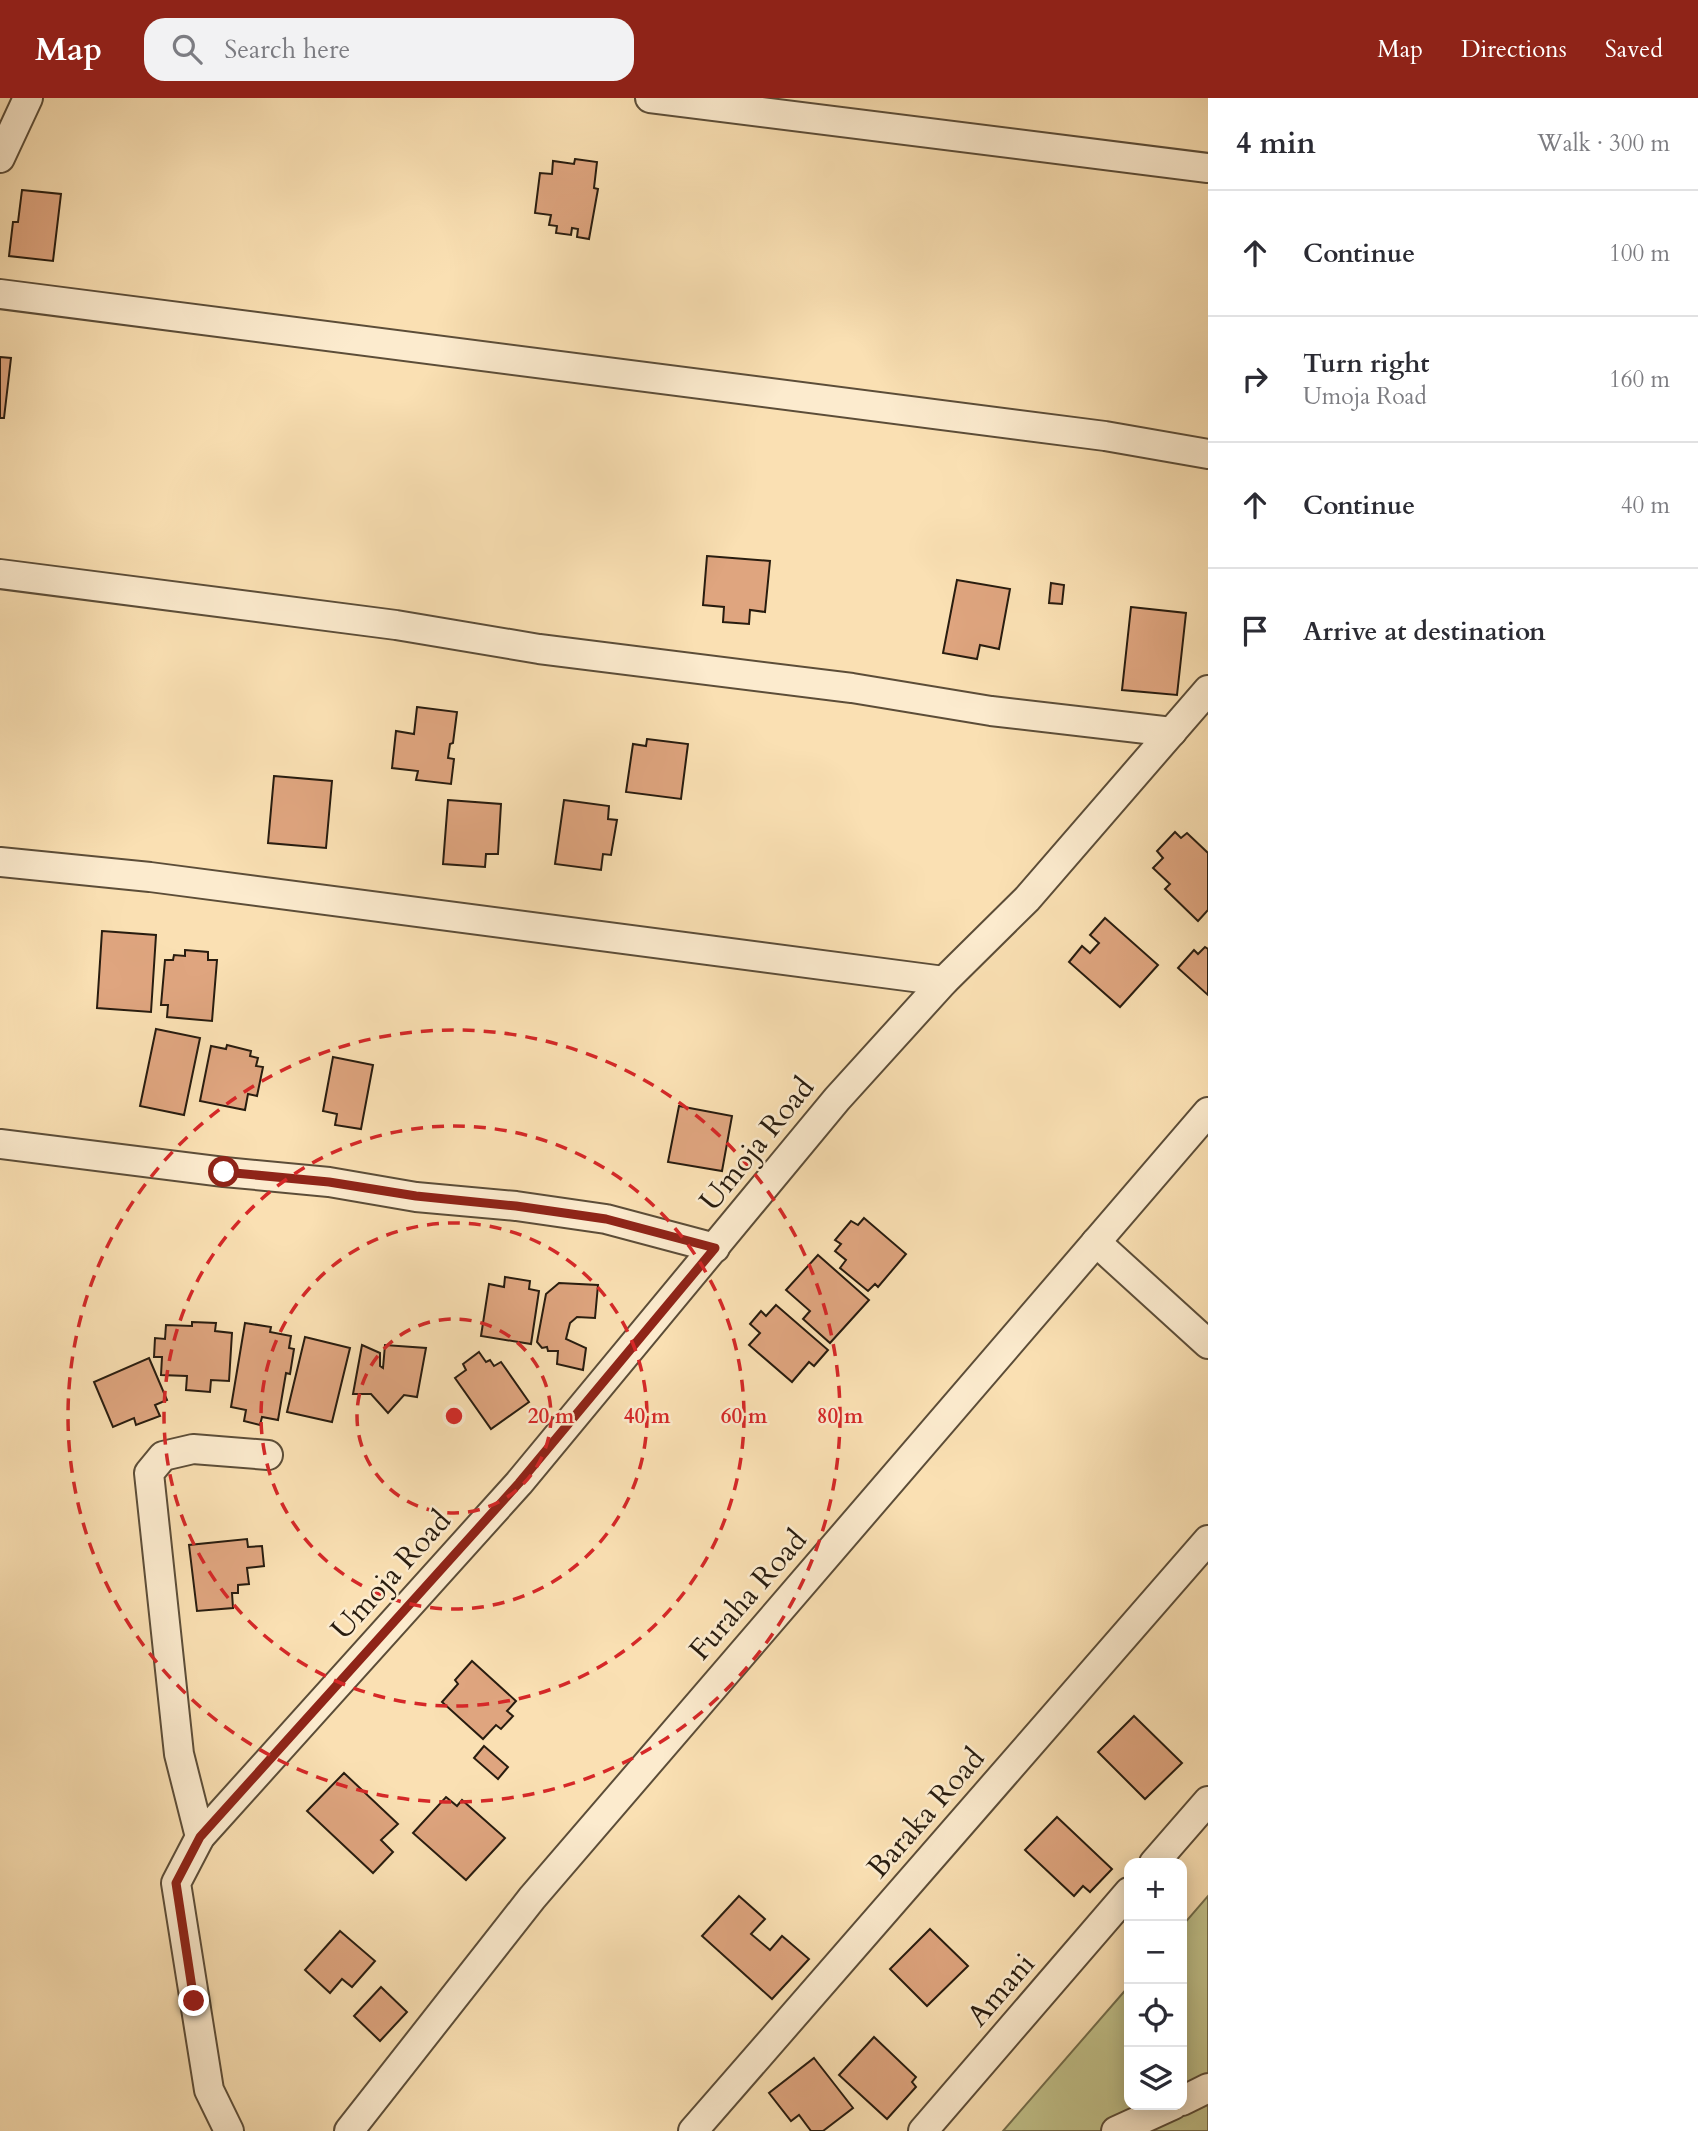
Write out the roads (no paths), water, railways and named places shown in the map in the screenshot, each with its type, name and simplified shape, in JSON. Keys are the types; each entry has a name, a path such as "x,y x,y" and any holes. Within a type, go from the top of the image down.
{"street":[{"path":"0,158 28,98"},
{"path":"650,98 1208,168"},
{"path":"0,294 1105,436 1208,454"},
{"path":"0,574 396,625 540,649 852,688 991,712 1172,732"},
{"name":"Umoja Road","path":"229,2131 209,2090 176,1883 200,1837 519,1483 837,1099 944,981 1027,899 1208,690"},
{"path":"0,862 150,877 944,981"},
{"name":"Furaha Road","path":"349,2131 532,1898 1208,1112"},
{"path":"0,1144 224,1172 329,1182 416,1196 593,1217 715,1248"},
{"path":"1096,1242 1208,1344"},
{"path":"200,1837 179,1754 149,1474 163,1456 192,1450 268,1455"},
{"name":"Baraka Road","path":"694,2131 1208,1539"},
{"path":"1158,1858 1208,1801"},
{"name":"Amani","path":"923,2131 1124,1898"},
{"path":"1187,2098 1208,2088"},
{"path":"1116,2131 1162,2110"}]}
